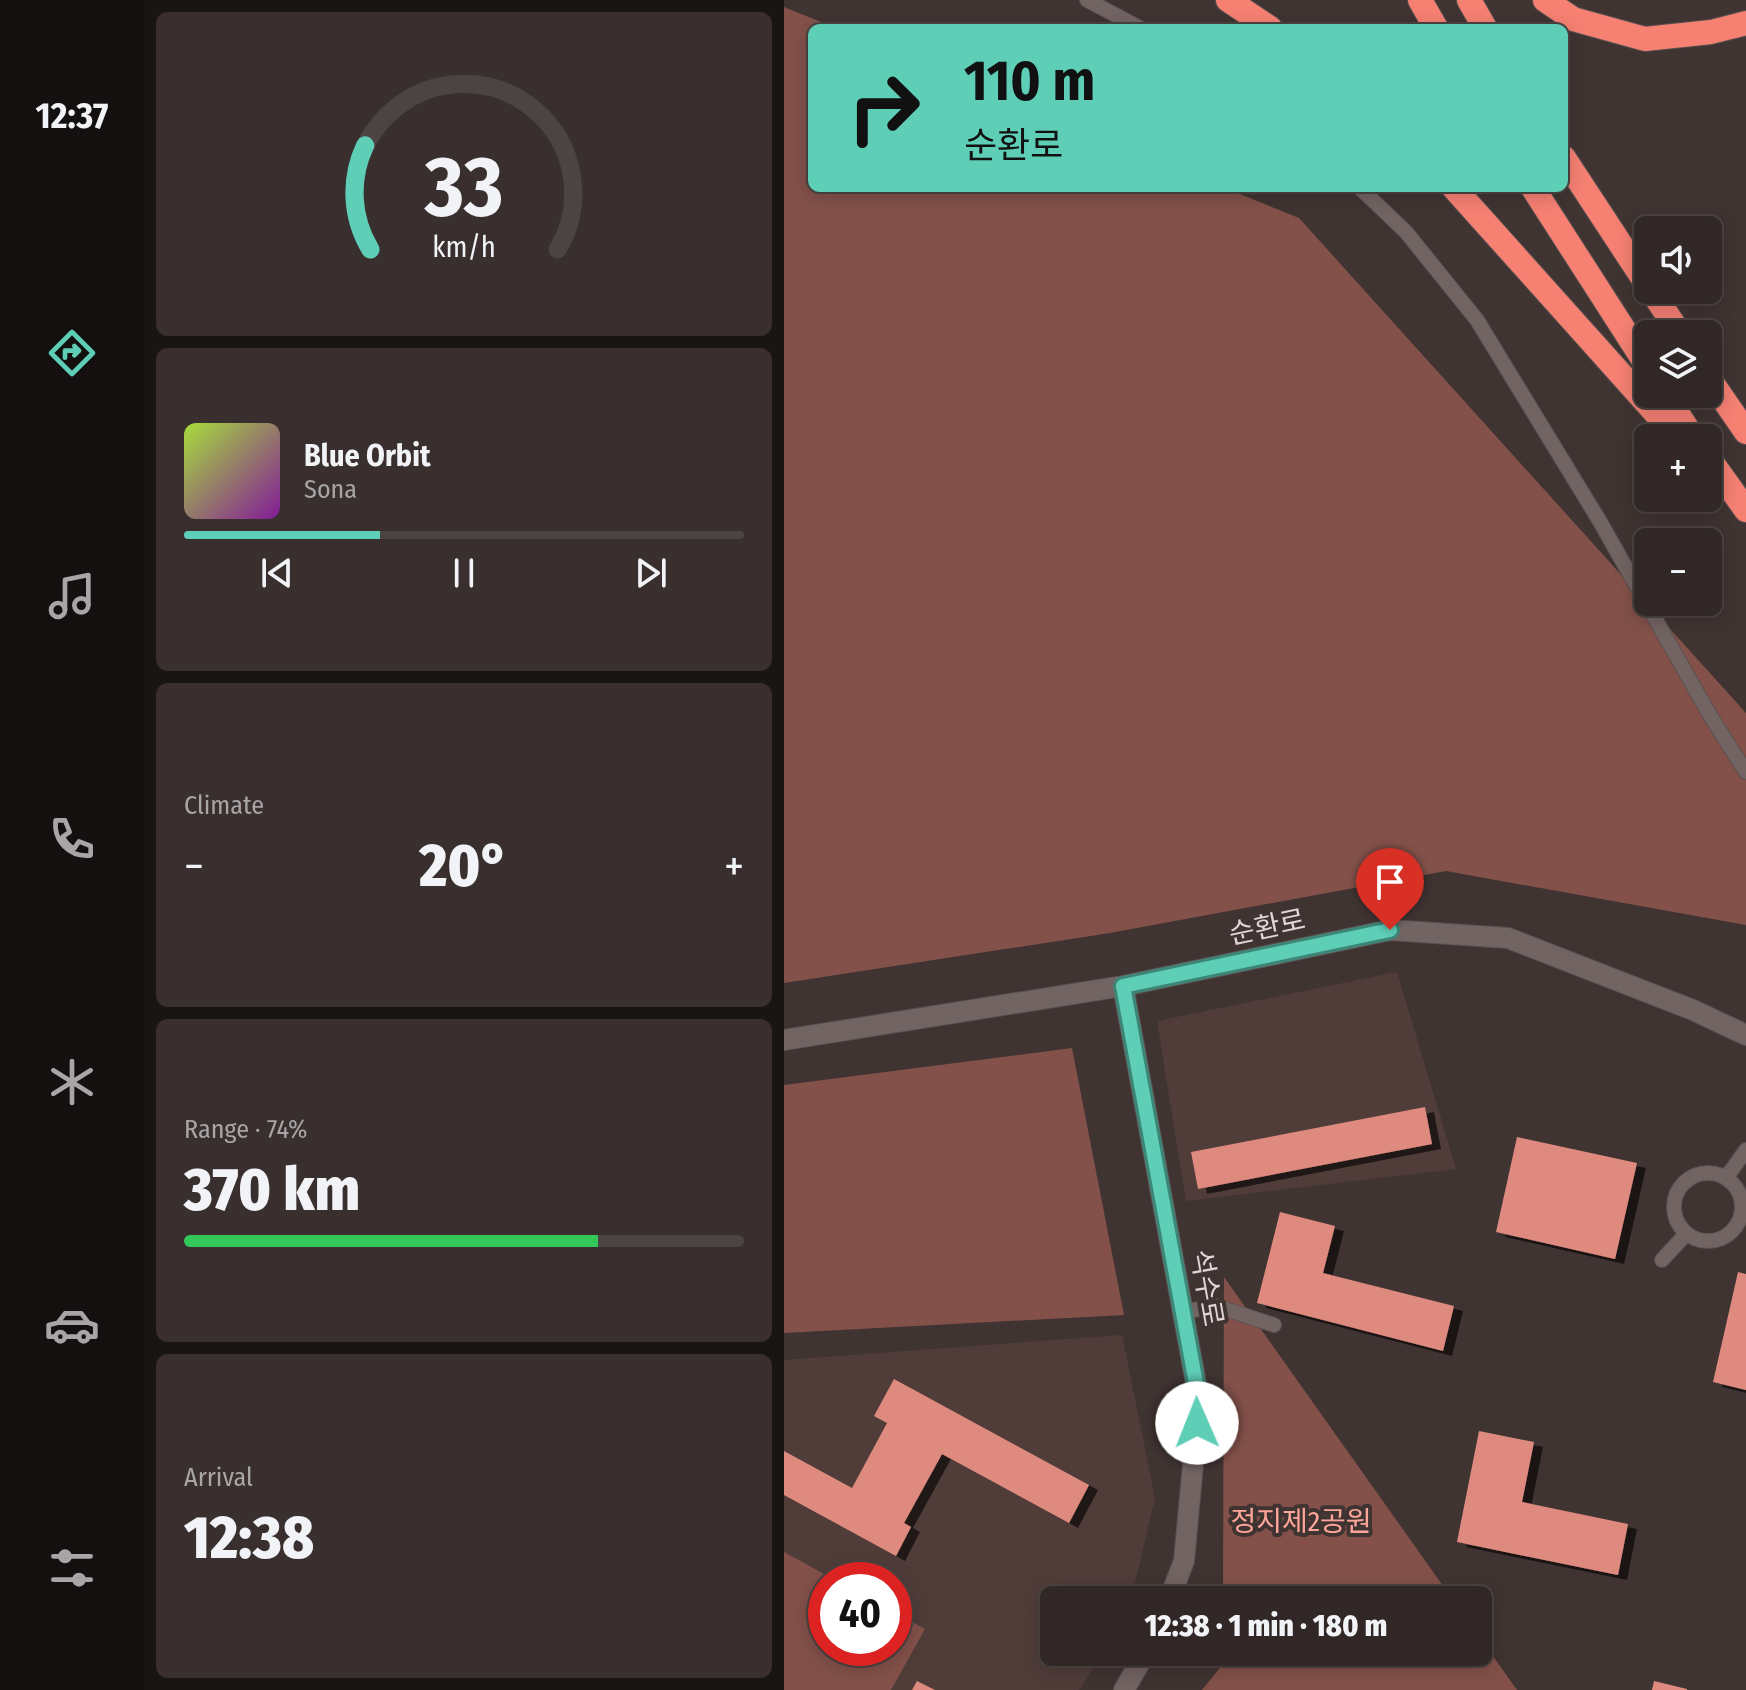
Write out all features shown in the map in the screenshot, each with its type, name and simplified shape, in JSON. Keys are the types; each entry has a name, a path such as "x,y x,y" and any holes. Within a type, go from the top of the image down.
{"highway":[{"path":"1228,0 1264,24"},
{"path":"1420,0 1434,24"},
{"path":"1469,0 1483,24"},
{"path":"1545,0 1573,19 1645,39 1711,32 1746,23"},
{"path":"1568,164 1634,265"},
{"path":"1458,192 1665,424"},
{"path":"1536,192 1634,345"},
{"path":"1722,397 1746,432"},
{"path":"1722,477 1746,512"},
{"path":"1722,487 1746,512"}],"main road":[{"name":"순환로","path":"784,1040 1123,986 1390,930 1508,938 1693,1010 1746,1035"},
{"name":"석수로","path":"1123,986 1199,1400 1184,1561 1174,1586"},
{"path":"1124,1690 1138,1666"}],"lane":[{"path":"1087,0 1132,24"},
{"path":"1364,192 1406,232 1477,320 1599,520 1711,717 1746,772"},
{"path":"1726,1178 1746,1150"},
{"path":"1704,1173 1726,1178 1740,1195 1742,1206 1736,1227 1719,1240 1696,1240 1686,1234 1674,1215 1677,1192 1683,1183 1704,1173"},
{"path":"1662,1260 1686,1234"},
{"path":"1183,1312 1216,1306 1274,1325"}],"shaded area":[{"path":"1397,972 1456,1169 1186,1201 1157,1021"},
{"path":"1122,1335 1155,1498 1134,1586 1040,1586 1040,1666 1095,1666 1079,1690 784,1690 784,1360"}],"green space":[{"path":"784,7 826,24 808,24 808,192 1235,192 1299,218 1634,589 1634,616 1658,616 1746,713 1746,925 1446,871 1110,933 784,983"},
{"path":"1072,1048 1124,1315 784,1333 784,1085"},
{"name":"정지제2공원","path":"1224,1277 1443,1586 1223,1586"},
{"path":"784,1552 808,1565 808,1666 904,1666 891,1690 784,1690"},
{"path":"912,1622 925,1629 912,1652"},
{"path":"1492,1655 1517,1690 1202,1690 1221,1666 1492,1666"}],"building":[{"path":"1425,1107 1432,1144 1198,1189 1191,1152"},
{"path":"1517,1137 1637,1163 1615,1259 1496,1232"},
{"path":"1280,1212 1335,1226 1323,1273 1454,1306 1443,1351 1257,1303"},
{"path":"1738,1272 1746,1274 1746,1390 1713,1382"},
{"path":"894,1379 1089,1485 1069,1523 942,1454 904,1523 911,1527 896,1556 784,1495 784,1451 852,1488 887,1423 874,1416"},
{"path":"1479,1431 1534,1442 1522,1502 1628,1524 1618,1575 1457,1542"},
{"path":"917,1681 935,1690 912,1690"},
{"path":"1654,1681 1687,1689 1687,1690 1652,1690"}],"route":[{"path":"1197,1423 1199,1400 1123,986 1390,930"}]}
